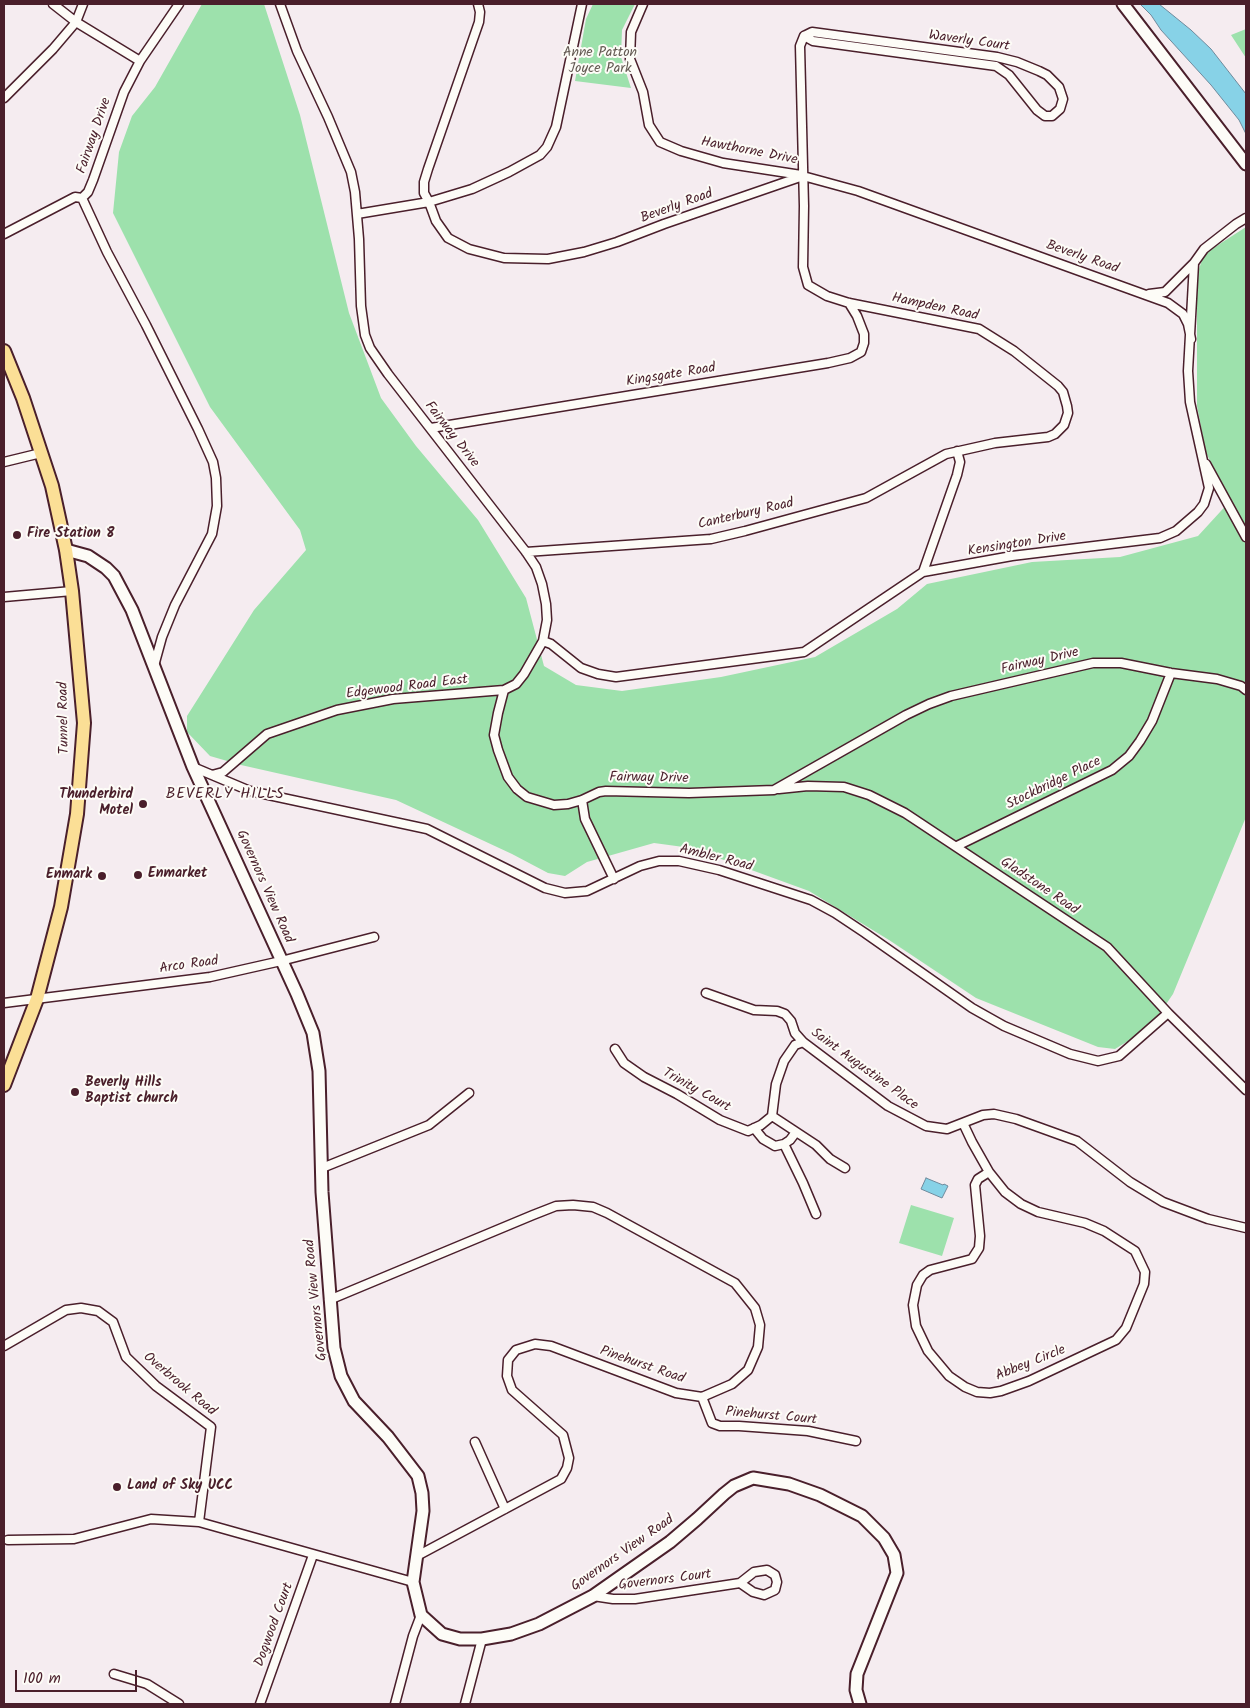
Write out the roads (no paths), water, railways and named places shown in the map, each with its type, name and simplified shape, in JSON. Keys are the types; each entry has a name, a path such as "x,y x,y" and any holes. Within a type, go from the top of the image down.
{"main road":[{"name":"Tunnel Road","path":"4,351 23,398 52,486 66,550 72,591 84,723 77,812 61,907 37,999 4,1084"}],"street":[{"path":"53,4 76,22 140,62"},
{"path":"4,98 53,49 76,22 84,4"},
{"name":"Fairway Drive","path":"82,198 88,192 93,180 124,92 140,62 179,4"},
{"name":"Fairway Drive","path":"280,4 297,51 351,172 357,214 361,306 365,334 370,348 526,552 536,567 542,584 546,604 546,630 543,641 524,674 516,684 504,690 494,735 508,777 517,789 541,802 561,804 582,800 599,792 606,791 689,793 774,790 906,715 952,696 1092,663 1121,663 1230,682 1246,690"},
{"name":"Beverly Road","path":"478,4 480,12 479,22 424,182 424,193 436,221 448,238 469,249 504,258 548,259 584,252 803,176 858,191 1147,294 1168,303 1183,314 1188,324 1191,339"},
{"path":"357,214 429,202 472,189 540,155 546,148 556,127 582,4"},
{"name":"Hawthorne Drive","path":"643,4 631,32 630,59 643,92 649,125 660,142 681,151 723,163 803,176"},
{"path":"1123,4 1246,164"},
{"name":"Waverly Court","path":"812,32 1009,60 1047,75 1060,87 1062,102 1056,113 1050,116 1043,115 1009,74 996,66 813,41 804,36 812,32"},
{"name":"Hampden Road","path":"804,36 800,48 803,267 804,276 808,284 827,296 849,303 979,329 1014,351 1047,376 1063,392 1068,413 1064,425 1055,434 1040,439 995,443 957,451"},
{"path":"4,234 75,197 82,198 107,252 195,422 213,462 216,478 217,506 212,534 175,605 162,636 154,666"},
{"path":"1147,294 1165,292 1194,263 1204,249 1246,218"},
{"name":"Kensington Drive","path":"543,641 551,644 581,668 598,674 616,677 804,652 923,572 1012,556 1160,538 1176,531 1198,512 1204,504 1209,488 1190,402 1188,371 1194,263"},
{"name":"Kingsgate Road","path":"431,428 850,358 861,352 864,334 858,316 849,303"},
{"path":"923,572 957,475 960,462 957,451"},
{"name":"Canterbury Road","path":"526,552 711,539 866,498 946,454 957,451"},
{"path":"4,462 41,453"},
{"path":"1203,458 1246,537"},
{"name":"Governors View Road","path":"66,550 88,556 106,568 114,576 132,610 192,767 310,1025 317,1051 329,1300 334,1348 341,1376 354,1401 388,1437 418,1476 422,1493 423,1511 412,1582 421,1615 442,1634 460,1639 482,1639 511,1634 538,1624 593,1596 670,1542 734,1486 753,1478 789,1484 820,1495 862,1516 884,1538 894,1555 897,1573 893,1587 857,1674 855,1684 860,1704"},
{"path":"4,598 72,591"},
{"name":"Stockbridge Place","path":"957,846 1112,770 1128,756 1140,741 1152,721 1172,673"},
{"name":"Edgewood Road East","path":"212,775 223,772 267,734 337,710 393,700 504,690"},
{"name":"Ambler Road","path":"192,767 250,791 427,829 551,889 565,892 587,891 640,866 659,861 679,860 719,870 811,900 835,912 972,1008 1004,1026 1070,1054 1098,1061 1119,1056 1168,1013"},
{"name":"Gladstone Road","path":"774,790 808,786 844,787 856,790 906,813 1107,947 1168,1013 1246,1090"},
{"path":"582,800 584,818 614,878"},
{"name":"Arco Road","path":"4,1002 210,977 374,937"},
{"name":"Saint Augustine Place","path":"706,993 754,1010 777,1011 785,1014 791,1021 795,1033 803,1042 873,1095 914,1121 926,1126 947,1128 983,1115 994,1114 1016,1119 1076,1141 1130,1182 1163,1202 1208,1219 1246,1228"},
{"path":"796,1132 784,1144 775,1146 769,1144 754,1128 772,1116 776,1084 784,1061 795,1045 803,1042"},
{"name":"Trinity Court","path":"615,1049 624,1063 644,1077 720,1120 748,1131 754,1128"},
{"path":"322,1168 429,1125 469,1093"},
{"path":"772,1116 816,1145 830,1159 845,1168"},
{"name":"Abbey Circle","path":"963,1123 988,1172 1006,1192 1021,1204 1038,1212 1085,1223 1104,1231 1135,1251 1145,1272 1144,1284 1135,1307 1126,1328 1116,1340 1029,1381 1002,1391 990,1393 977,1392 965,1387 949,1376 928,1351 916,1326 913,1305 917,1285 924,1275 930,1270 972,1259 979,1248 980,1236 975,1185 978,1179 988,1172"},
{"path":"784,1144 816,1214"},
{"path":"329,1300 556,1206 573,1204 593,1207 735,1283 755,1308 760,1325 758,1347 748,1370 732,1384 702,1397"},
{"name":"Overbrook Road","path":"4,1346 66,1310 81,1308 98,1311 113,1322 126,1357 156,1386 211,1428 198,1522"},
{"name":"Pinehurst Road","path":"417,1556 561,1479 567,1468 569,1458 563,1435 512,1390 506,1376 508,1360 516,1350 535,1344 550,1346 676,1393 702,1397"},
{"name":"Pinehurst Court","path":"702,1397 712,1423 720,1426 808,1431 856,1441"},
{"path":"475,1442 505,1509"},
{"path":"8,1540 74,1540 151,1519 198,1522 412,1582"},
{"name":"Dogwood Court","path":"260,1704 313,1555"},
{"name":"Governors Court","path":"593,1596 613,1600 635,1599 740,1584 754,1572 767,1570 775,1575 777,1582 775,1590 764,1595 740,1584"},
{"path":"395,1704 413,1636 421,1615"},
{"path":"465,1704 482,1639"},
{"path":"114,1674 147,1684 179,1704"}],"water":[{"path":"1140,4 1159,4 1211,49 1246,94 1246,134 1239,120 1211,85"},
{"path":"926,1178 948,1186 942,1198 921,1189"}],"place":[{"name":"Fire Station 8","path":"17,535"},
{"name":"Thunderbird Motel","path":"143,804"},
{"name":"Enmarket","path":"138,875"},
{"name":"Enmark","path":"102,876"},
{"name":"Beverly Hills Baptist church","path":"75,1092"},
{"name":"Land of Sky UCC","path":"117,1487"}],"district":[{"name":"BEVERLY HILLS","path":"225,795"}],"park label":[{"name":"Anne Patton Joyce Park","path":"600,62"}]}
